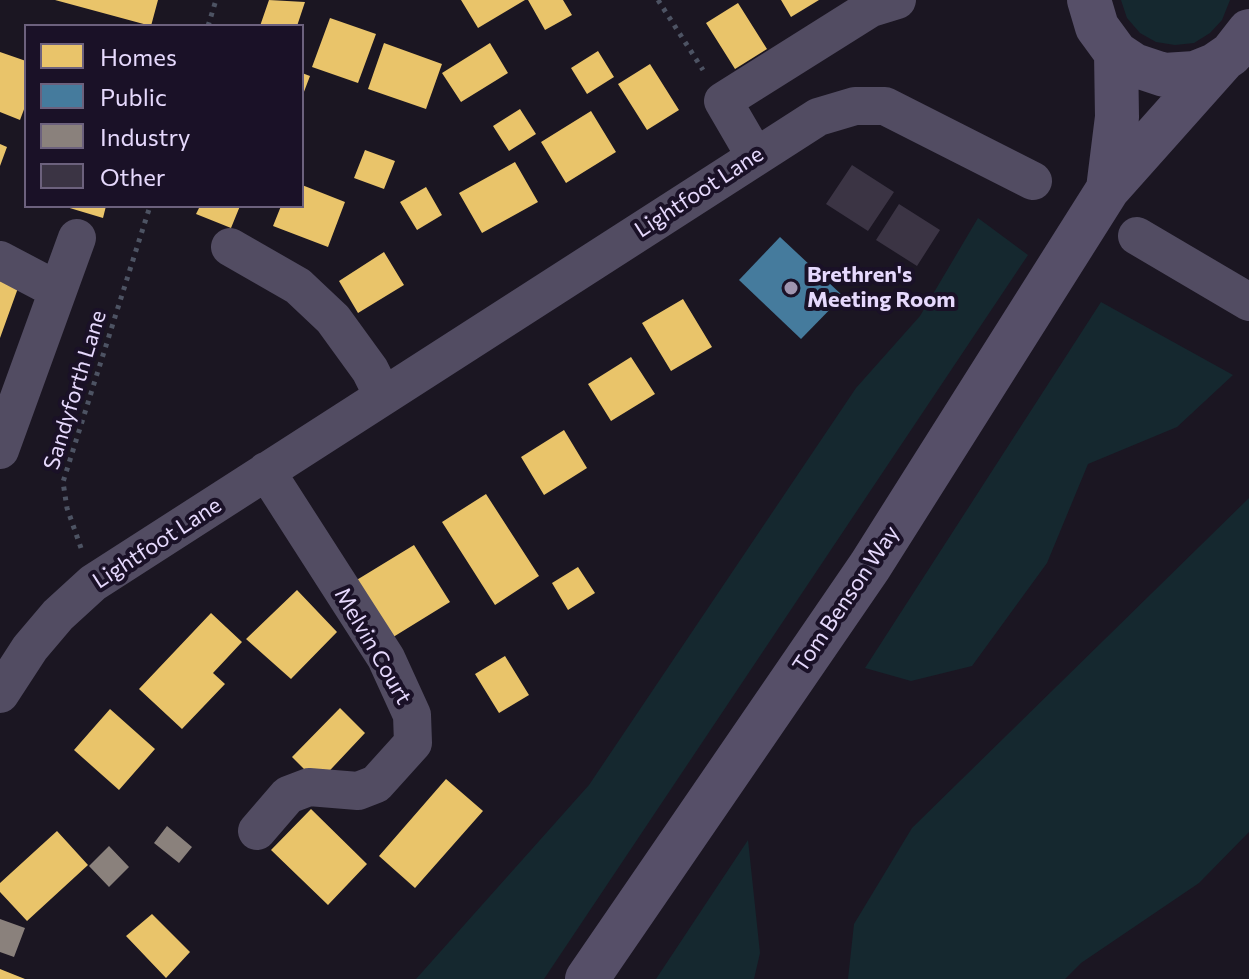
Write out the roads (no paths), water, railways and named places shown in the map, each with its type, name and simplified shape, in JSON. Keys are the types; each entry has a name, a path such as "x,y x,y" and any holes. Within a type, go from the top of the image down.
{"main road":[{"path":"1089,3 1097,27 1116,53 1134,65 1164,75 1195,73 1236,45"},
{"path":"1102,201 1236,45"},
{"path":"1102,201 1117,117 1116,53"},
{"name":"Tom Benson Way","path":"587,979 870,566 1102,201"}],"street":[{"path":"755,156 723,101 871,8 897,0"},
{"name":"Lightfoot Lane","path":"0,694 30,648 58,615 93,583 818,117 870,104 901,112 1033,181"},
{"path":"1137,236 1249,302"},
{"path":"0,450 77,238"},
{"path":"230,247 298,286 333,319 370,370 383,396"},
{"path":"0,260 57,290"},
{"name":"Melvin Court","path":"257,831 288,795 309,787 358,791 376,784 413,743 412,715 386,658 266,471"}],"place":[{"name":"Brethren's Meeting Room","path":"791,288"}]}
